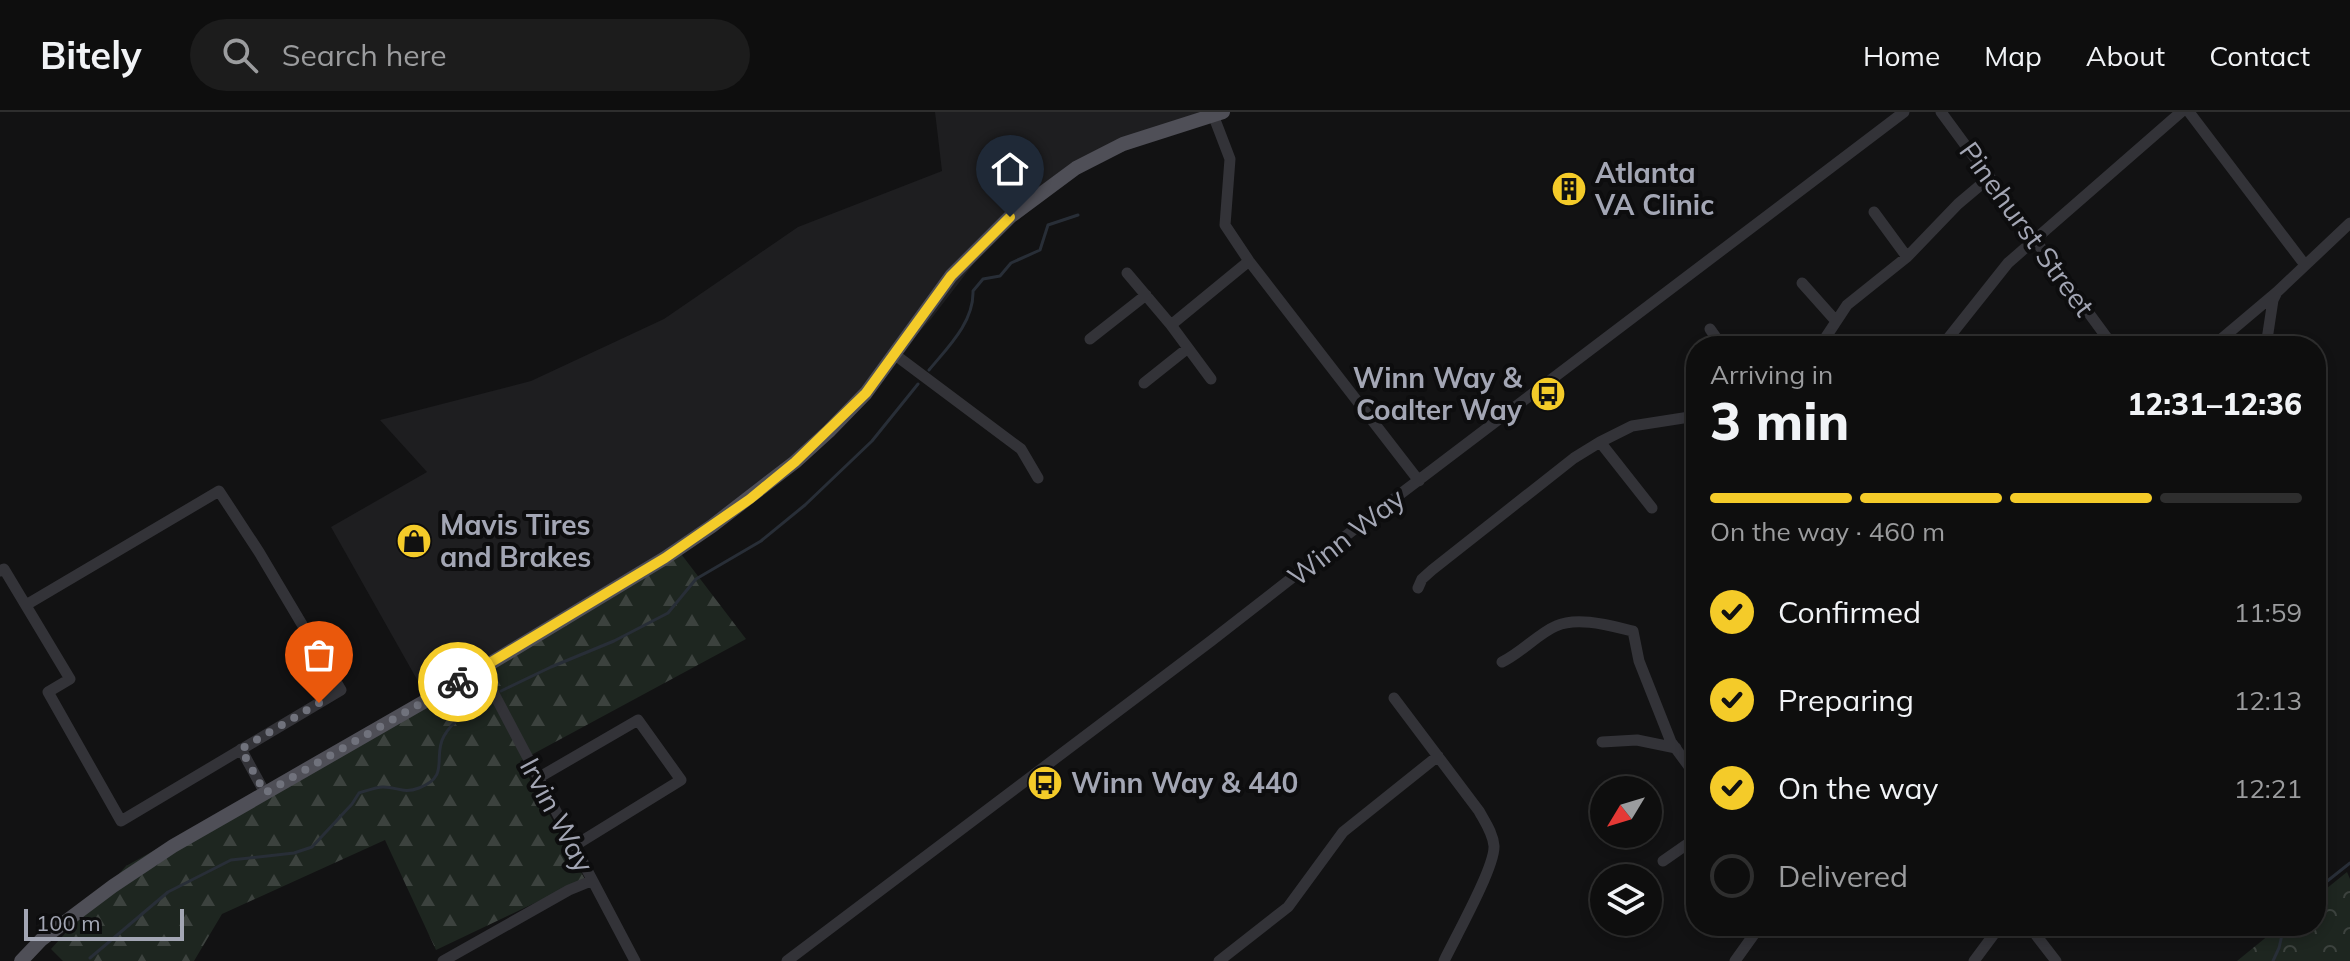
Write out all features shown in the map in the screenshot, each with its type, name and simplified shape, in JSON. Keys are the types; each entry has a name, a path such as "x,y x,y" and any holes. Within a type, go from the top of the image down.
{"main road":[{"path":"21,961 41,940 173,846 481,669 665,558 750,499 829,431 866,393 951,276 1010,217 1076,168 1123,144 1216,113"}],"street":[{"name":"Winn Way","path":"787,961 1904,112"},
{"name":"Pinehurst Street","path":"1941,112 2106,336"},
{"path":"1950,336 2008,263 2181,112"},
{"path":"2189,112 2305,265"},
{"path":"1216,113 1230,159 1225,225 1249,261 1419,481"},
{"path":"1826,336 1847,305 1907,257 1958,204 1990,177"},
{"path":"1874,212 1907,257"},
{"path":"2225,336 2350,223"},
{"path":"1171,325 1249,261"},
{"path":"1127,273 1211,379"},
{"path":"1802,283 1835,320"},
{"path":"2268,336 2277,292"},
{"path":"1090,339 1146,295"},
{"path":"1710,329 1715,336"},
{"path":"1144,383 1188,348"},
{"path":"894,354 1021,449 1038,478"},
{"path":"1418,588 1432,570 1574,458 1632,426 1686,418"},
{"path":"1600,442 1652,508"},
{"path":"0,571 4,569 70,679 48,692 121,821 341,690 219,491 26,605"},
{"path":"1502,662 1515,657 1557,625 1591,622 1633,631 1639,661 1676,748 1686,762"},
{"name":"Irvin Way","path":"481,669 635,961"},
{"path":"1394,698 1487,824 1494,845 1488,868 1444,961"},
{"path":"538,778 638,720 681,780 574,846"},
{"path":"1602,742 1637,740 1676,748"},
{"path":"241,749 265,793"},
{"path":"1219,961 1288,907 1343,832 1438,756"},
{"path":"1663,861 1686,845"},
{"path":"443,961 556,897 591,881"},
{"path":"1735,961 1753,936"},
{"path":"1974,961 1993,936"},
{"path":"2037,936 2056,961"}],"shaded area":[{"path":"935,112 1212,112 1213,117 1086,166 1043,191 981,254 931,319 808,454 675,546 428,699 331,527 427,472 380,420 531,381 664,319 798,227 942,171"}],"green space":[{"path":"675,546 746,639 520,761 585,879 436,950 385,840 222,914 194,961 63,961 51,949 126,866 428,699"},
{"path":"2347,872 2350,879 2350,961 2237,961 2268,936 2326,936 2326,889"}],"waterway":[{"path":"929,370 965,324 973,291 983,279 1000,276 1011,263 1040,250 1048,225 1078,215"},
{"path":"501,691 614,641 668,613 696,579 761,541 805,505 872,441 918,384"},
{"path":"90,958 168,892 231,860 294,853 312,847 359,793 383,787 409,790 429,783 438,772 441,744 447,731 462,715 486,700"},
{"path":"2326,882 2350,863"},
{"path":"2273,961 2282,936"}],"way so far":[{"path":"319,703 241,749 265,793 458,682"}],"place":[{"name":"Atlanta VA Clinic","path":"1569,189"},
{"name":"Winn Way & Coalter Way","path":"1548,394"},
{"name":"Mavis Tires and Brakes","path":"414,541"},
{"name":"Winn Way & 440","path":"1045,783"}],"route":[{"path":"458,682 665,558 750,499 795,462 866,393 951,276 1010,217"}]}
